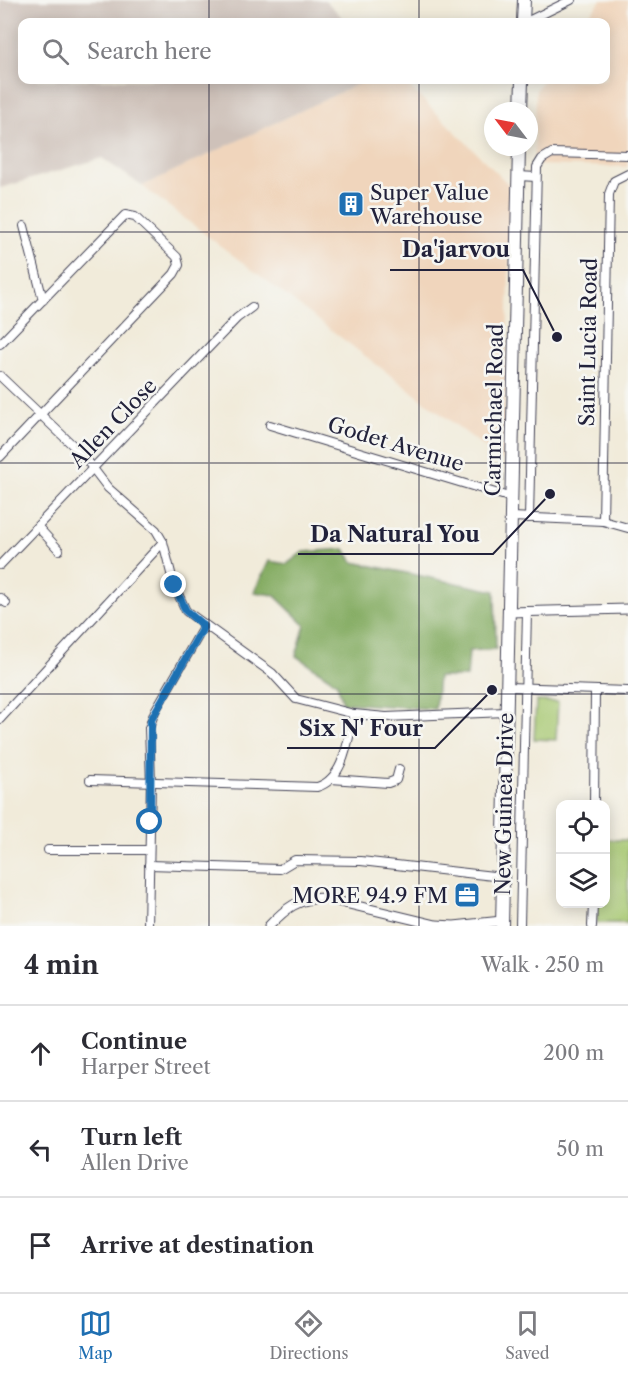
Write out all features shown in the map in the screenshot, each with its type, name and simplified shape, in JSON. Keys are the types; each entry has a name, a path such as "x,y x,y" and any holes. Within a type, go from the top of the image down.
{"main road":[{"path":"524,0 525,18"},
{"path":"521,102 522,84"},
{"name":"Carmichael Road","path":"502,923 519,156"}],"street":[{"path":"533,18 571,0"},
{"path":"529,518 536,177 539,164 552,153 628,155"},
{"name":"Saint Lucia Road","path":"603,521 609,194 614,181 628,174"},
{"path":"519,176 536,177"},
{"path":"0,344 125,215 135,217 178,260 174,274 0,456"},
{"path":"24,226 44,300"},
{"name":"Allen Close","path":"0,565 93,471 237,318 252,307"},
{"path":"0,376 82,454 108,488 151,524 163,542 179,599 186,611 272,673 296,699 354,714 386,717 506,712"},
{"name":"Godet Avenue","path":"270,425 512,498"},
{"path":"512,517 603,521 628,528"},
{"path":"38,527 59,550"},
{"path":"0,719 163,542"},
{"path":"509,612 628,609"},
{"name":"New Guinea Drive","path":"520,926 527,611"},
{"path":"148,926 151,720 204,626"},
{"path":"508,687 628,691"},
{"path":"594,800 595,691"},
{"path":"332,779 346,749 354,714"},
{"path":"90,780 317,787 332,779 388,783 396,780 399,769"},
{"path":"48,850 149,850"},
{"path":"149,865 280,869 295,860 360,861 502,877"},
{"path":"268,926 286,908 310,898 324,898 436,925 502,923"},
{"path":"592,926 593,908"}],"shaded area":[{"path":"0,0 325,0 343,18 18,18 18,84 358,84 142,186 102,158 0,188"},
{"path":"601,0 628,0 628,167 534,165 534,156 538,156 536,90 540,84 610,84 610,18 587,18"},
{"path":"358,84 407,84 512,188 503,461 142,186"}],"green space":[{"path":"345,549 353,562 495,591 496,649 469,651 467,677 438,677 435,709 343,703 337,683 296,656 305,625 274,595 254,592 269,561 287,564 303,552"},
{"path":"536,701 558,702 556,740 534,739"},
{"path":"610,840 628,840 628,923 597,923 597,908 610,908"}],"place":[{"name":"Super Value Warehouse","path":"351,204"},
{"name":"Da'jarvou","path":"557,337"},
{"name":"Da Natural You","path":"550,494"},
{"name":"Six N' Four","path":"492,690"},
{"name":"MORE 94.9 FM","path":"467,895"}],"route":[{"path":"150,822 149,728 151,720 204,626 186,611 174,585"}]}
